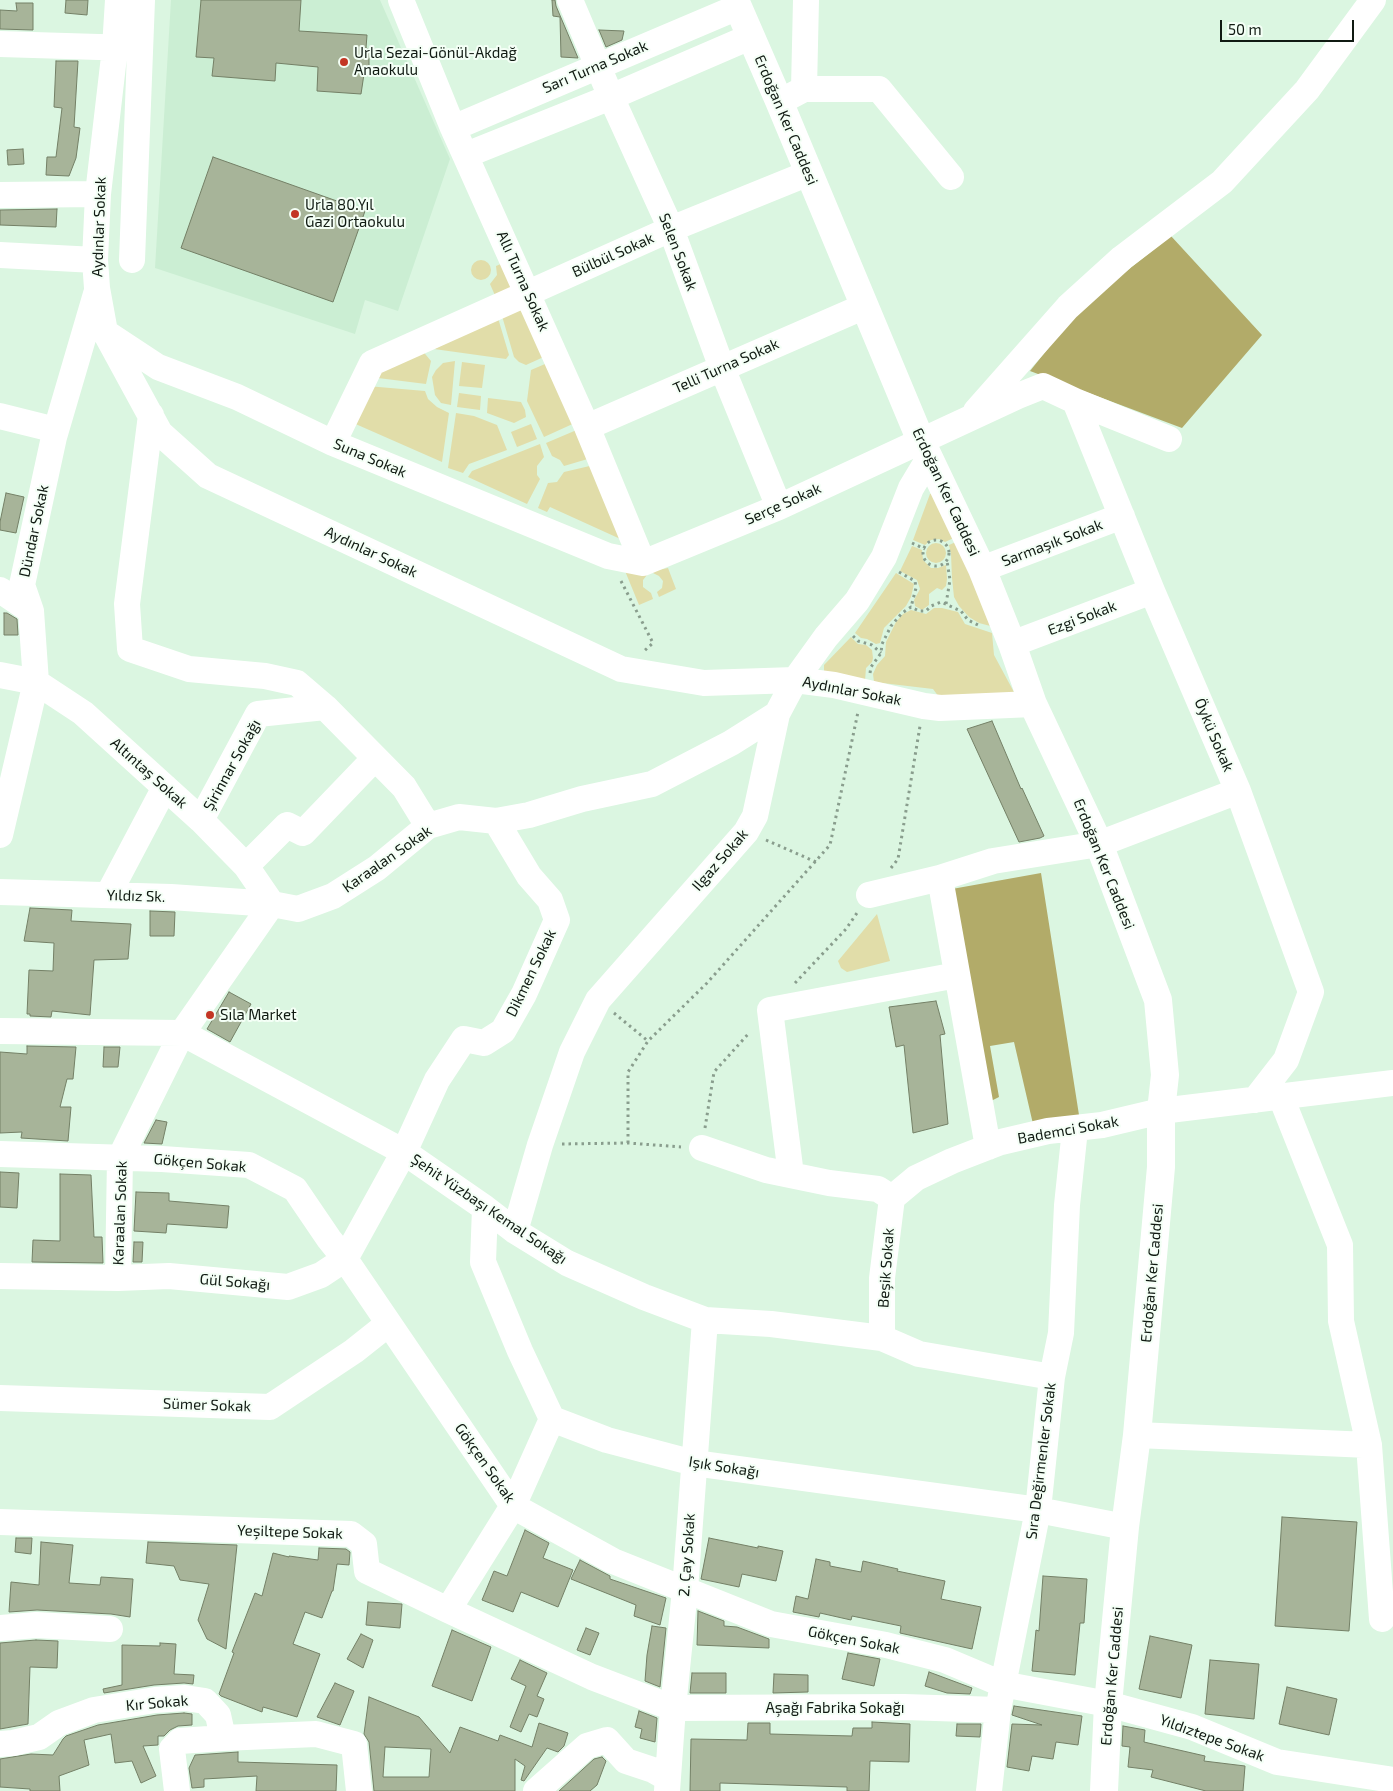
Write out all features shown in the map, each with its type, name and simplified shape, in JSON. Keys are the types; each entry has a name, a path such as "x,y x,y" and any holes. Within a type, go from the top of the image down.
{"main road":[{"name":"Erdoğan Ker Caddesi","path":"736,3 925,450 982,569 1012,644 1033,704 1099,844 1158,1000 1165,1075 1161,1167 1137,1435 1125,1527 1108,1704 1104,1791"}],"street":[{"name":"Aydınlar Sokak","path":"118,0 115,48 98,194 95,260 97,288 105,332 160,433 208,476 621,669 704,683 795,680 834,685 866,686 924,706 940,708 1033,704"},
{"path":"132,260 142,0"},
{"name":"Allı Turna Sokak","path":"401,0 453,128 588,428 643,563"},
{"name":"Selen Sokak","path":"570,0 611,97 671,229 722,368 779,506"},
{"path":"804,89 806,72 806,0"},
{"path":"969,419 1068,307 1122,258 1222,182 1307,90 1373,0"},
{"name":"Sarı Turna Sokak","path":"453,128 598,66 736,3"},
{"path":"466,155 611,97 750,37"},
{"path":"0,44 140,48"},
{"path":"779,101 804,89 879,89 951,177"},
{"name":"Bülbül Sokak","path":"333,443 372,363 671,229 809,173"},
{"path":"0,195 98,194"},
{"path":"0,255 95,260"},
{"name":"Dündar Sokak","path":"0,835 36,682 31,611 22,585 56,430 97,288"},
{"name":"Telli Turna Sokak","path":"588,428 865,306"},
{"name":"Suna Sokak","path":"105,332 158,367 237,397 333,443 608,556 643,563"},
{"name":"Serçe Sokak","path":"643,563 779,506 925,450 969,419 1042,386 1076,401"},
{"path":"1076,401 1169,439"},
{"name":"Öykü Sokak","path":"1076,401 1152,591 1238,790 1311,992 1286,1060 1255,1100"},
{"path":"0,416 56,430"},
{"path":"151,416 127,604 130,649 189,669 265,676 297,683 325,707 404,787 428,826"},
{"name":"Ilgaz Sokak","path":"515,1230 540,1145 572,1052 598,1000 746,832 755,816 777,714 795,680 826,637 857,601 884,557 925,450"},
{"name":"Sarmaşık Sokak","path":"982,569 1122,516"},
{"path":"0,590 31,611"},
{"name":"Ezgi Sokak","path":"1012,644 1152,591"},
{"name":"Altıntaş Sokak","path":"0,675 36,682 83,713 202,820 246,866 272,904"},
{"name":"Şirinnar Sokağı","path":"202,820 258,714 325,707"},
{"name":"Karaalan Sokak","path":"118,1278 120,1158 182,1033 272,904 298,909 333,896 377,868 428,826 459,817 496,821 582,799 652,784 731,743 777,714"},
{"path":"246,866 287,825 304,834 375,758"},
{"path":"108,895 165,788"},
{"path":"869,895 940,878 993,861 1099,844 1238,790"},
{"name":"Dikmen Sokak","path":"346,1259 404,1152 437,1080 464,1040 484,1043 503,1031 524,994 557,920 550,900 529,876 496,821"},
{"path":"940,878 988,1147"},
{"name":"Yıldız Sk.","path":"0,892 170,897 272,904"},
{"path":"791,1175 770,1010 957,975"},
{"name":"Şehit Yüzbaşı Kemal Sokağı","path":"0,1031 182,1033 404,1152 515,1230 567,1263 644,1297 705,1320 771,1324 882,1338 919,1354 1052,1377"},
{"name":"Bademci Sokak","path":"892,1198 916,1178 952,1161 1001,1142 1048,1131 1102,1125 1162,1111 1393,1083"},
{"path":"1281,1097 1340,1245 1341,1321 1369,1445 1382,1619"},
{"name":"Sıra Değirmenler Sokak","path":"989,1791 1002,1684 1038,1510 1052,1377 1061,1333 1067,1205 1075,1129"},
{"path":"702,1148 766,1170 830,1183 878,1189 892,1198"},
{"name":"Gökçen Sokak","path":"0,1154 162,1159 249,1165 295,1189 329,1239 346,1259 388,1324 513,1506 613,1561 771,1624 886,1645 945,1660 1002,1684"},
{"name":"Beşik Sokak","path":"882,1338 882,1278 892,1198"},
{"path":"448,1610 513,1506 552,1419 520,1351 483,1262 485,1208"},
{"name":"Gül Sokağı","path":"0,1276 118,1278 169,1276 288,1287 321,1275 346,1259"},
{"name":"2. Çay Sokak","path":"667,1784 685,1590 705,1320"},
{"name":"Sümer Sokak","path":"0,1398 270,1407 354,1351 388,1324"},
{"name":"Işık Sokağı","path":"552,1419 607,1440 694,1463 1038,1510 1125,1527"},
{"path":"1137,1435 1369,1445"},
{"name":"Yeşiltepe Sokak","path":"0,1522 351,1534 364,1544 367,1571 592,1677 673,1708"},
{"path":"0,1628 36,1625 110,1628"},
{"name":"Yıldıztepe Sokak","path":"1002,1684 1108,1704 1192,1727 1277,1762 1393,1780"},
{"name":"Kır Sokak","path":"0,1744 13,1743 39,1736 59,1723 94,1710 155,1700 185,1698 205,1701 218,1715 223,1738"},
{"name":"Aşağı Fabrika Sokağı","path":"673,1708 904,1707 998,1710"},
{"path":"177,1791 172,1749 180,1740 316,1734 354,1744 359,1791"},
{"path":"536,1791 587,1746 607,1740 626,1761 653,1770 667,1784"}],"path":[{"path":"946,604 950,580 947,560 949,552 942,542 930,542 925,549 924,557 929,563 936,566 947,560"},
{"path":"912,543 925,549"},
{"path":"608,556 653,643 621,669"},
{"path":"628,1143 628,1072 648,1041 707,983 830,846 866,686 872,667 881,653 882,644 891,626 902,613 911,607 916,588 915,581 898,572"},
{"path":"911,607 919,612 926,611 931,606 942,602 960,611 975,625 985,627"},
{"path":"853,635 858,640 872,645 881,653"},
{"path":"540,1145 628,1143 702,1148 714,1072 846,929 869,895 898,859 924,706"},
{"path":"746,832 816,862"},
{"path":"598,1000 648,1041"}],"shaded area":[{"name":"Urla 80.Yıl Gazi Ortaokulu","path":"171,0 380,0 450,159 398,311 365,300 355,334 155,268"},
{"path":"1171,236 1262,335 1182,428 1030,371 1082,306"},
{"path":"477,260 485,260 491,266 491,274 485,280 477,280 471,274 471,266"},
{"path":"508,261 520,290 497,300 490,284 497,275 496,266"},
{"path":"528,305 548,355 526,365 514,357 502,316"},
{"path":"498,318 509,355 506,359 434,349"},
{"path":"421,349 431,361 426,384 370,377"},
{"path":"455,361 451,405 441,403 435,395 432,377 443,363"},
{"path":"552,361 577,422 544,437 527,401 531,370"},
{"path":"462,362 485,365 482,388 459,386"},
{"path":"367,386 425,391 428,399 437,407 449,413 442,462 351,422"},
{"path":"459,393 481,396 480,410 457,407"},
{"path":"488,398 521,402 526,417 514,423 487,413"},
{"path":"456,413 474,416 497,425 507,450 469,464 463,473 448,468"},
{"path":"531,424 537,439 517,447 511,432"},
{"path":"579,429 591,458 564,466 560,460 552,456 546,443"},
{"path":"540,444 544,457 537,466 537,475 540,479 527,504 468,477 472,471"},
{"path":"594,465 627,542 550,507 547,512 538,508 548,483 557,482 564,472"},
{"path":"937,490 956,537 945,542 939,539 931,540 925,545 913,540 930,494"},
{"path":"958,541 994,627 979,623 969,617 954,597 949,545"},
{"path":"936,543 943,546 946,553 943,560 936,563 929,560 926,553 929,546"},
{"path":"912,546 922,550 923,560 931,568 946,565 946,586 942,590 937,588 929,594 929,605 922,610 915,606 914,600 920,589 917,580 900,571"},
{"path":"623,566 647,575 643,580 643,587 651,593 653,599 639,605"},
{"path":"668,568 676,589 659,597 657,592 662,588 663,581 653,571"},
{"path":"896,573 914,584 911,597 906,606 884,628 880,643 876,644 861,638 855,633"},
{"path":"934,608 958,612 965,624 992,633 994,655 1015,694 942,701 933,689 874,682 873,674 877,665 885,656 886,642 896,622 903,614 911,610 926,614"},
{"path":"851,637 858,644 866,645 872,650 873,658 866,668 865,681 824,673 824,665"},
{"path":"1041,873 1079,1115 1033,1124 1014,1042 990,1046 999,1097 987,1103 952,889"},
{"path":"877,914 890,961 847,972 841,968 838,961"}],"building":[{"path":"66,0 88,0 87,15 65,13"},
{"path":"201,0 301,0 299,31 367,35 366,48 369,49 369,74 364,74 361,94 317,91 318,67 276,63 275,81 212,76 214,58 196,57"},
{"path":"552,0 555,0 578,58 561,57 560,17 553,16"},
{"path":"16,3 33,3 33,30 0,29 0,10 17,11"},
{"path":"599,30 624,31 622,40 606,47"},
{"path":"56,61 78,61 74,127 80,128 76,158 69,176 46,175 47,157 56,157 62,108 54,107"},
{"path":"23,149 24,164 8,165 7,150"},
{"path":"213,157 365,211 333,302 181,248"},
{"path":"57,209 56,227 0,225 0,210"},
{"path":"6,493 24,497 16,533 0,530"},
{"path":"4,613 17,619 18,635 4,635"},
{"path":"992,721 1021,789 1044,836 1040,838 1019,842 967,729"},
{"path":"30,908 72,910 71,921 131,924 128,959 94,960 90,1015 52,1011 51,1017 30,1016 30,1014 27,1014 29,970 53,971 54,943 24,941"},
{"path":"150,911 175,912 174,936 150,936"},
{"path":"229,992 251,1004 230,1042 207,1029"},
{"path":"936,1001 945,1034 940,1035 948,1124 913,1133 904,1045 896,1047 889,1007"},
{"path":"27,1046 76,1047 73,1079 67,1079 60,1107 71,1107 68,1141 21,1138 22,1132 0,1133 0,1052 27,1054"},
{"path":"104,1047 120,1047 118,1067 103,1067"},
{"path":"156,1120 167,1122 162,1144 144,1143"},
{"path":"0,1172 19,1173 17,1208 0,1207"},
{"path":"60,1174 91,1175 94,1237 102,1237 103,1263 32,1262 33,1240 60,1241"},
{"path":"136,1192 169,1193 169,1201 229,1206 227,1228 167,1224 166,1233 134,1231"},
{"path":"134,1242 143,1242 142,1262 133,1262"},
{"path":"1282,1517 1357,1522 1349,1631 1275,1626"},
{"path":"525,1530 549,1543 543,1558 573,1570 558,1607 521,1592 513,1612 482,1600 494,1571 507,1576"},
{"path":"16,1538 32,1538 31,1554 15,1552"},
{"path":"709,1538 783,1551 776,1581 742,1574 739,1587 701,1579"},
{"path":"41,1542 73,1545 69,1583 100,1585 101,1577 133,1579 130,1617 111,1614 37,1610 9,1612 11,1582 39,1585"},
{"path":"148,1542 237,1545 226,1649 207,1639 198,1620 209,1584 180,1580 174,1566 146,1563"},
{"path":"319,1548 346,1549 350,1552 349,1565 337,1564 333,1591 322,1618 305,1612 293,1644 320,1654 297,1717 263,1707 262,1712 221,1696 219,1694 234,1653 232,1652 255,1593 262,1596 273,1553 318,1560"},
{"path":"816,1559 830,1562 830,1566 861,1572 863,1561 898,1569 897,1571 945,1581 941,1599 981,1607 972,1649 900,1633 901,1626 852,1616 851,1620 820,1613 819,1617 793,1612 796,1596 808,1599"},
{"path":"580,1560 610,1576 610,1579 666,1598 660,1625 634,1616 636,1605 571,1579"},
{"path":"1043,1576 1087,1579 1084,1623 1080,1623 1075,1675 1032,1671 1036,1630 1039,1631"},
{"path":"368,1602 402,1604 400,1628 366,1625"},
{"path":"698,1611 724,1621 724,1626 737,1627 769,1639 769,1648 697,1645"},
{"path":"652,1626 666,1628 660,1687 645,1681"},
{"path":"586,1628 599,1633 590,1655 577,1650"},
{"path":"452,1630 491,1647 472,1701 432,1686"},
{"path":"361,1634 373,1640 363,1668 347,1659"},
{"path":"1150,1636 1192,1645 1181,1698 1139,1689"},
{"path":"36,1640 58,1641 57,1668 30,1667 28,1724 0,1729 0,1643"},
{"path":"160,1643 176,1644 174,1674 194,1675 193,1684 154,1685 104,1693 103,1689 122,1685 122,1645 160,1646"},
{"path":"848,1653 880,1659 874,1686 842,1679"},
{"path":"520,1660 547,1673 537,1696 544,1699 537,1717 529,1714 521,1732 510,1727 526,1686 511,1679"},
{"path":"1210,1660 1259,1664 1254,1719 1205,1714"},
{"path":"929,1672 972,1688 970,1694 947,1693 925,1686"},
{"path":"692,1673 726,1673 726,1693 690,1693"},
{"path":"774,1674 808,1675 808,1692 773,1693"},
{"path":"335,1683 354,1691 340,1725 317,1717"},
{"path":"1287,1687 1337,1699 1329,1735 1279,1724"},
{"path":"369,1697 419,1717 450,1753 460,1727 498,1741 500,1735 532,1747 539,1723 568,1733 564,1746 558,1752 547,1748 524,1781 521,1780 525,1766 515,1759 515,1791 374,1791 369,1742 364,1734","holes":["385,1747 431,1749 429,1777 383,1777"]},
{"path":"1014,1706 1082,1716 1078,1745 1056,1742 1053,1759 1032,1756 1029,1771 1007,1767 1012,1724 1042,1725 1012,1715"},
{"path":"639,1711 657,1718 655,1742 640,1738 642,1729 635,1727"},
{"path":"192,1714 192,1725 178,1726 164,1736 158,1736 158,1745 143,1746 156,1776 141,1783 132,1761 115,1763 111,1734 84,1740 89,1765 59,1776 60,1791 30,1791 30,1789 0,1787 0,1759 31,1754 53,1755 66,1736 98,1725 157,1715"},
{"path":"872,1722 910,1724 909,1762 870,1761 869,1791 847,1791 847,1787 720,1783 720,1791 690,1791 691,1739 747,1740 748,1723 770,1723 770,1734 852,1736 853,1728 872,1728"},
{"path":"957,1724 981,1724 980,1737 956,1736"},
{"path":"1123,1726 1145,1730 1144,1742 1205,1756 1204,1761 1245,1766 1243,1791 1206,1791 1151,1777 1153,1770 1128,1767 1130,1747 1122,1746"},
{"path":"238,1752 238,1762 337,1765 336,1791 256,1791 257,1776 204,1779 204,1787 192,1788 189,1768 195,1755"},
{"path":"602,1757 606,1761 597,1785 590,1791 559,1791 594,1759"}],"place":[{"name":"Urla Sezai-Gönül-Akdağ Anaokulu","path":"344,62"},
{"name":"Urla 80.Yıl Gazi Ortaokulu","path":"295,214"},
{"name":"Sıla Market","path":"210,1015"}]}
